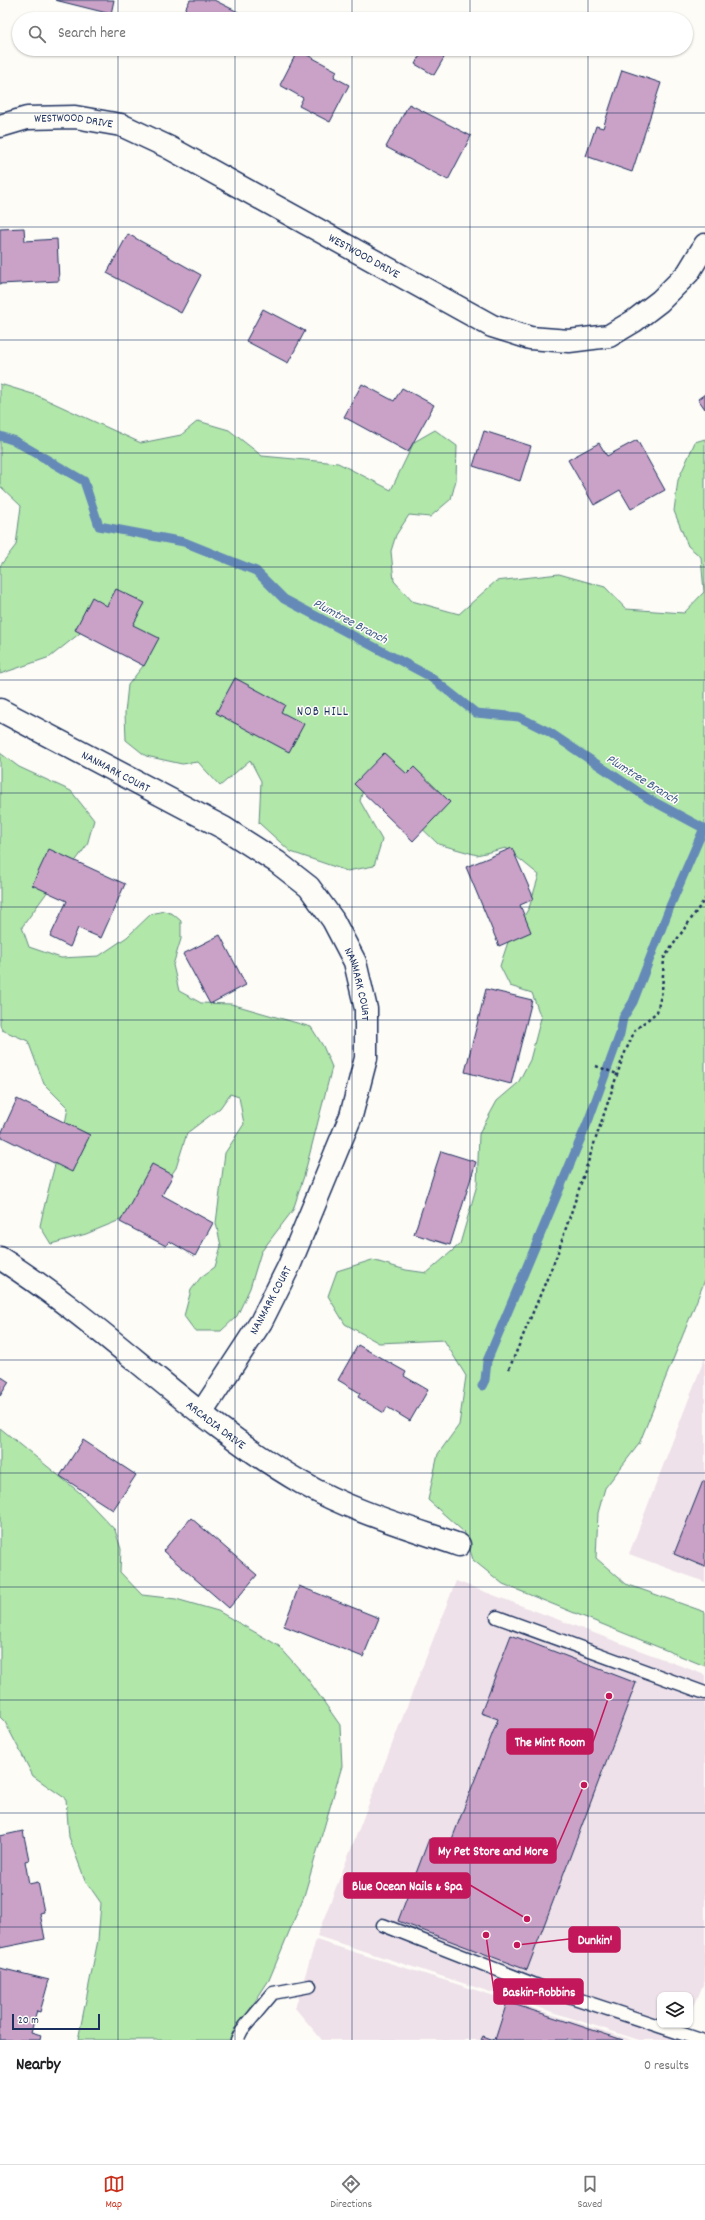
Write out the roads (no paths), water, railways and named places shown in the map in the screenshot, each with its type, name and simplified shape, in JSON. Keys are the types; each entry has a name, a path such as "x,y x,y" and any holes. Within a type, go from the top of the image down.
{"street":[{"name":"WESTWOOD DRIVE","path":"0,126 27,118 75,117 120,125 168,147 492,326 530,338 569,341 609,336 634,321 660,301 688,273 705,245"},
{"name":"NANMARK COURT","path":"0,710 224,828 277,862 309,887 333,920 355,962 366,1010 366,1058 351,1116 282,1280 261,1322 202,1412"},
{"name":"ARCADIA DRIVE","path":"0,1258 63,1300 202,1412 256,1453 303,1483 358,1509 459,1545"}],"lane":[{"path":"497,1617 705,1693"},
{"path":"383,1925 541,1986 701,2040"},
{"path":"237,2040 242,2030 273,1993 310,1986"}],"waterway":[{"name":"Plumtree Branch","path":"0,436 15,441 84,481 99,526 184,542 256,571 284,599 429,676 476,713 519,717 549,732 649,799 705,829"},
{"path":"482,1386 485,1380 487,1361 589,1119 620,1034 623,1018 633,1002 671,904 704,828"}],"place":[{"name":"The Mint Room","path":"609,1696"},
{"name":"My Pet Store and More","path":"584,1785"},
{"name":"Blue Ocean Nails & Spa","path":"527,1919"},
{"name":"Baskin-Robbins","path":"486,1935"},
{"name":"Dunkin'","path":"517,1945"}],"district":[{"name":"NOB HILL","path":"323,710"}]}
